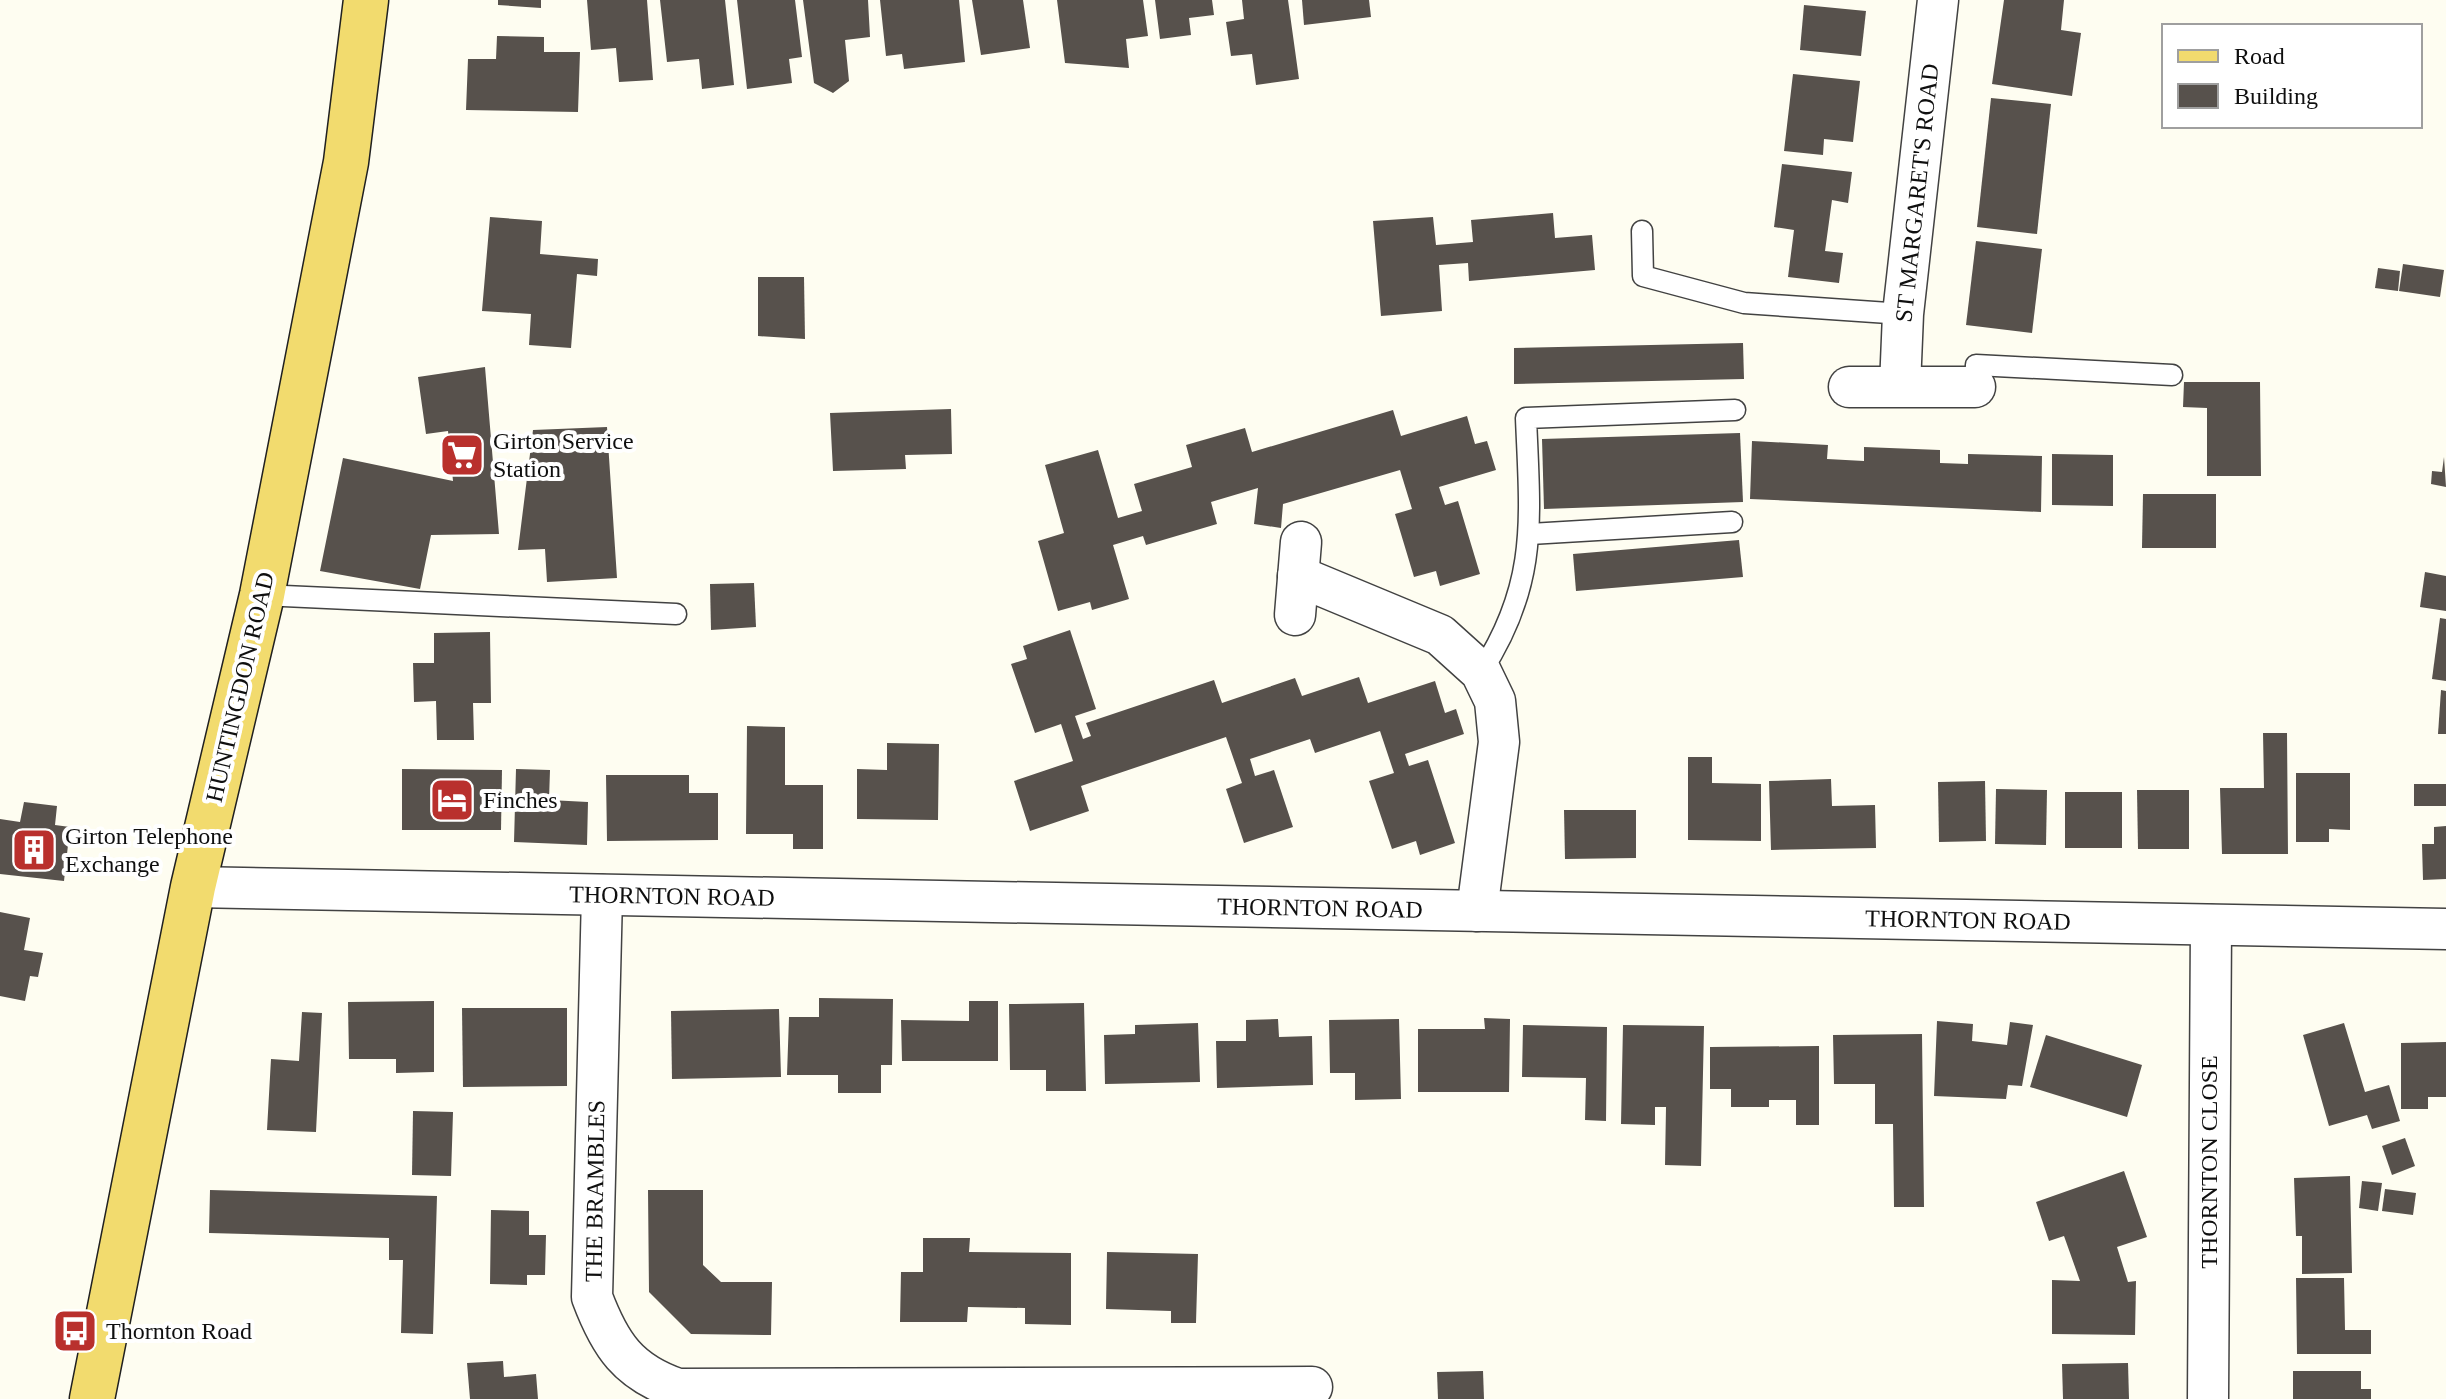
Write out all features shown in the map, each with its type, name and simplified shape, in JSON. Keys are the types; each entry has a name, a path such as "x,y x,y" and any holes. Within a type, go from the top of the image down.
{"main road":[{"name":"HUNTINGDON ROAD","path":"340,0 346,162"},
{"name":"HUNTINGDON ROAD","path":"92,1399 193,887 262,595 346,162 366,0"}],"street":[{"name":"ST MARGARET'S ROAD","path":"1900,386 1903,314 1938,0"},
{"path":"1849,387 1975,387"},
{"path":"1295,615 1300,559 1440,635 1481,672 1495,701 1499,742 1477,911"},
{"name":"THORNTON ROAD","path":"193,887 2446,929"},
{"name":"THE BRAMBLES","path":"602,895 592,1297 605,1330 626,1359 650,1379 678,1389 1312,1387"},
{"name":"THORNTON CLOSE","path":"2208,1399 2211,925"}],"lane":[{"path":"1642,231 1643,276 1744,303 1903,314"},
{"path":"1975,387 1976,365 2172,375"},
{"path":"1481,672 1500,643 1523,587 1530,534 1526,418 1735,410"},
{"path":"1530,534 1732,522"},
{"path":"262,595 676,614"}],"building":[{"path":"498,0 541,0 541,8 498,5"},
{"path":"587,0 647,0 653,80 619,82 616,48 591,50"},
{"path":"660,0 725,0 734,85 702,89 699,59 667,62"},
{"path":"737,0 795,0 802,57 789,59 792,83 747,89"},
{"path":"803,0 868,0 870,37 845,40 849,81 833,93 814,83"},
{"path":"880,0 959,0 965,62 904,69 902,54 886,56"},
{"path":"972,0 1023,0 1030,48 981,55"},
{"path":"1057,0 1143,0 1148,36 1126,39 1129,68 1065,63"},
{"path":"1155,0 1212,0 1214,15 1189,18 1191,35 1160,39"},
{"path":"1242,0 1288,0 1299,79 1256,85 1252,54 1231,56 1226,22 1244,19"},
{"path":"1302,0 1369,0 1371,17 1304,25"},
{"path":"2004,0 2064,0 2061,30 2081,33 2072,96 1992,84"},
{"path":"1804,5 1866,11 1861,56 1800,50"},
{"path":"497,36 544,37 544,52 580,52 578,112 466,110 468,59 496,59"},
{"path":"1793,74 1860,81 1853,142 1824,139 1823,155 1784,151"},
{"path":"1991,98 2051,104 2037,234 1977,227"},
{"path":"1782,164 1852,172 1848,203 1832,200 1825,251 1843,253 1839,283 1788,277 1794,230 1774,227"},
{"path":"1553,213 1555,238 1592,235 1595,270 1469,281 1468,263 1439,265 1442,311 1381,316 1373,221 1433,217 1436,245 1473,242 1471,220"},
{"path":"490,217 542,221 540,254 598,259 597,276 577,274 571,348 529,345 531,314 482,311"},
{"path":"1976,241 2042,249 2032,333 1966,325"},
{"path":"2403,264 2444,270 2440,297 2399,291"},
{"path":"2378,268 2400,271 2398,291 2375,288"},
{"path":"758,277 804,277 805,339 758,336"},
{"path":"1743,343 1744,379 1514,384 1514,348"},
{"path":"485,367 499,534 431,535 420,589 320,571 343,458 453,481 448,431 426,434 418,377"},
{"path":"2184,382 2260,382 2261,476 2207,476 2207,408 2183,407"},
{"path":"951,409 952,454 905,455 906,469 833,471 830,413"},
{"path":"1393,410 1401,436 1467,416 1475,444 1487,441 1496,470 1439,487 1445,505 1458,501 1480,574 1440,586 1436,571 1414,577 1395,514 1412,509 1400,470 1283,504 1281,528 1254,524 1258,488 1211,502 1217,524 1146,545 1143,536 1113,545 1129,599 1092,610 1090,602 1058,611 1038,541 1064,533 1045,465 1098,450 1118,518 1142,511 1134,484 1192,467 1186,445 1245,428 1252,452"},
{"path":"607,427 617,578 547,582 545,549 518,550 533,430"},
{"path":"1740,433 1743,502 1544,509 1542,439"},
{"path":"1752,441 1828,445 1827,459 1864,461 1864,447 1940,450 1940,463 1968,464 1968,454 2042,456 2041,512 1750,499"},
{"path":"2052,454 2113,455 2113,506 2052,505"},
{"path":"2444,457 2446,487 2431,484 2432,471 2442,472"},
{"path":"2143,494 2216,494 2216,548 2142,548"},
{"path":"1739,540 1743,577 1576,591 1573,554"},
{"path":"2425,572 2446,576 2446,611 2420,607"},
{"path":"754,583 756,627 711,630 710,584"},
{"path":"2440,618 2446,619 2446,681 2432,679"},
{"path":"1070,630 1096,709 1075,716 1083,739 1091,736 1086,723 1214,680 1222,703 1295,678 1302,696 1359,677 1368,703 1435,681 1445,713 1456,709 1464,734 1405,754 1409,766 1428,760 1455,843 1420,855 1416,841 1392,849 1369,781 1394,773 1380,731 1315,753 1310,739 1250,759 1255,776 1274,770 1293,827 1244,843 1226,789 1242,783 1226,737 1081,786 1089,811 1030,831 1014,781 1073,761 1061,724 1035,733 1011,664 1027,659 1023,646"},
{"path":"490,632 491,703 473,703 474,740 437,740 436,701 414,702 413,663 434,663 434,633"},
{"path":"2441,690 2446,691 2446,734 2438,734"},
{"path":"747,726 785,727 785,785 823,785 823,849 793,849 793,834 746,834"},
{"path":"2263,733 2287,733 2288,854 2222,854 2220,788 2264,788"},
{"path":"887,743 939,744 938,820 857,819 857,769 887,770"},
{"path":"1688,757 1712,757 1712,783 1761,784 1761,841 1688,840"},
{"name":"Finches","path":"402,769 502,770 501,830 402,830"},
{"path":"516,769 550,770 549,800 588,802 587,845 514,842"},
{"path":"2296,773 2350,773 2350,830 2329,829 2329,842 2296,842"},
{"path":"606,775 689,775 689,793 718,793 718,840 607,841"},
{"path":"1831,779 1832,806 1875,805 1876,848 1771,850 1769,781"},
{"path":"1985,781 1986,841 1939,842 1938,782"},
{"path":"2414,784 2446,784 2446,806 2414,806"},
{"path":"1996,789 2047,790 2046,845 1995,844"},
{"path":"2137,790 2189,790 2189,849 2138,849"},
{"path":"2065,792 2122,792 2122,848 2065,848"},
{"name":"Girton Telephone Exchange","path":"24,802 57,806 55,825 70,827 64,881 0,874 0,819 20,822"},
{"path":"1564,810 1636,810 1636,858 1565,859"},
{"path":"2446,826 2446,879 2423,880 2422,844 2434,844 2434,827"},
{"path":"0,912 30,918 24,950 43,953 38,977 30,976 25,1001 0,996"},
{"path":"819,998 893,999 892,1065 881,1065 881,1093 838,1093 838,1075 787,1075 789,1017 819,1017"},
{"path":"434,1001 434,1072 396,1073 396,1059 349,1059 348,1002"},
{"path":"969,1001 998,1001 998,1061 902,1061 901,1020 969,1021"},
{"path":"1084,1003 1086,1091 1046,1091 1046,1070 1010,1070 1009,1004"},
{"path":"462,1008 567,1008 567,1086 463,1087"},
{"path":"779,1009 781,1077 672,1079 671,1011"},
{"path":"302,1012 322,1013 316,1132 267,1130 271,1059 299,1061"},
{"path":"1484,1018 1510,1019 1509,1092 1418,1092 1418,1029 1485,1029"},
{"path":"1278,1019 1279,1037 1312,1036 1313,1085 1217,1088 1216,1041 1246,1041 1246,1020"},
{"path":"1399,1019 1401,1099 1355,1100 1355,1073 1330,1073 1329,1020"},
{"path":"1937,1021 1973,1024 1972,1041 2007,1045 2010,1022 2033,1025 2022,1086 2008,1085 2006,1099 1934,1096"},
{"path":"1198,1023 1200,1082 1105,1084 1104,1035 1135,1034 1135,1025"},
{"path":"2344,1023 2365,1092 2389,1085 2400,1121 2372,1129 2367,1115 2329,1126 2303,1035"},
{"path":"1523,1025 1607,1027 1606,1121 1585,1120 1586,1078 1522,1077"},
{"path":"1623,1025 1704,1026 1701,1166 1665,1165 1666,1107 1655,1107 1655,1125 1621,1124"},
{"path":"1922,1034 1924,1207 1894,1207 1893,1124 1875,1124 1875,1084 1834,1084 1833,1035"},
{"path":"2046,1035 2142,1065 2127,1117 2030,1087"},
{"path":"2446,1042 2446,1097 2428,1097 2428,1109 2401,1109 2401,1043"},
{"path":"1819,1046 1819,1125 1796,1125 1796,1100 1769,1100 1769,1107 1731,1107 1731,1089 1710,1089 1710,1047"},
{"path":"413,1111 453,1112 451,1176 412,1175"},
{"path":"2405,1138 2415,1166 2392,1175 2382,1146"},
{"path":"2124,1171 2147,1237 2117,1247 2128,1282 2136,1281 2135,1335 2052,1334 2052,1280 2080,1281 2064,1236 2049,1241 2036,1202"},
{"path":"2350,1176 2352,1273 2302,1274 2302,1236 2296,1236 2294,1178"},
{"path":"2362,1181 2382,1183 2378,1211 2359,1208"},
{"path":"2385,1189 2416,1193 2413,1215 2382,1211"},
{"path":"210,1190 437,1196 433,1334 401,1333 403,1260 389,1260 389,1238 209,1233"},
{"path":"648,1190 703,1190 703,1265 721,1282 772,1282 771,1335 691,1334 649,1292"},
{"path":"491,1210 529,1211 529,1235 546,1235 545,1275 527,1275 527,1285 490,1284"},
{"path":"923,1238 970,1238 969,1252 1071,1253 1071,1325 1025,1324 1025,1308 968,1307 967,1322 900,1322 901,1272 923,1272"},
{"path":"1107,1252 1198,1254 1196,1323 1171,1323 1171,1311 1106,1309"},
{"path":"2296,1278 2344,1278 2345,1330 2371,1330 2371,1354 2297,1354"},
{"path":"503,1361 504,1377 536,1374 538,1399 470,1399 467,1363"},
{"path":"2128,1363 2129,1399 2063,1399 2062,1364"},
{"path":"1483,1371 1484,1399 1438,1399 1437,1372"},
{"path":"2293,1371 2361,1371 2361,1389 2371,1389 2371,1399 2293,1399"}],"place":[{"name":"Girton Service Station","path":"462,455"},
{"name":"Finches","path":"452,800"},
{"name":"Girton Telephone Exchange","path":"34,850"},
{"name":"Thornton Road","path":"75,1331"}]}
